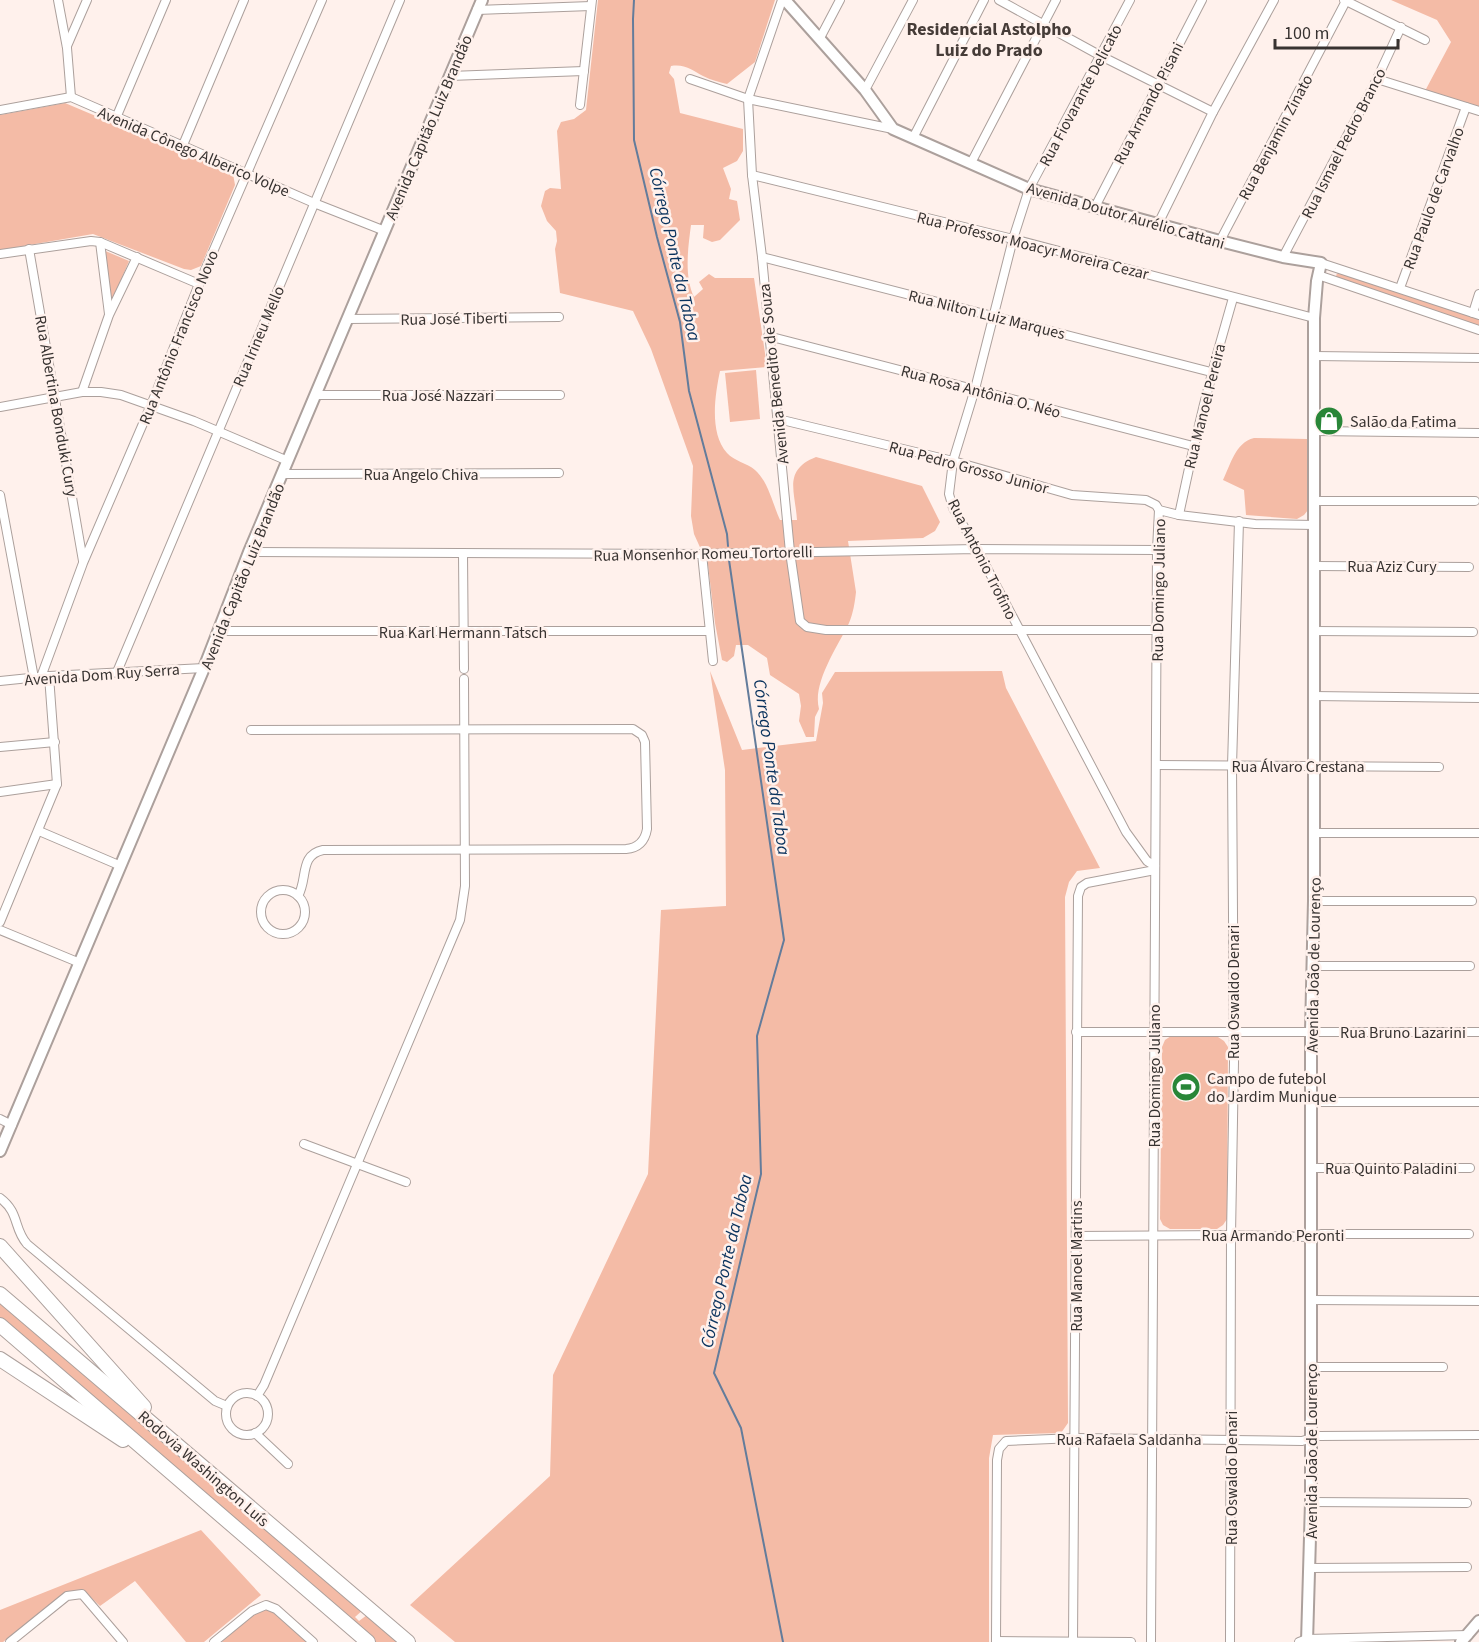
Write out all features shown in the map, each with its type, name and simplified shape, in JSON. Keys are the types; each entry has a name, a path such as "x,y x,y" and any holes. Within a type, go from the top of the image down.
{"highway":[{"path":"0,1246 127,1387 166,1434"},
{"name":"Rodovia Washington Luís","path":"0,1294 408,1642"},
{"name":"Rodovia Washington Luís","path":"0,1325 369,1642"},
{"path":"0,1359 168,1469"}],"street":[{"path":"0,107 71,97 67,48 58,0"},
{"path":"67,48 87,0"},
{"path":"116,118 166,0"},
{"path":"183,145 244,0"},
{"name":"Rua Antônio Francisco Novo","path":"41,677 83,563 151,405 199,284 322,0"},
{"name":"Rua Irineu Mello","path":"117,672 400,0"},
{"path":"748,99 784,0 865,90 893,129"},
{"path":"820,38 840,0"},
{"path":"865,90 913,0"},
{"path":"913,138 984,0"},
{"path":"999,0 1101,56 1213,112"},
{"path":"971,163 1056,0"},
{"name":"Rua Fiovarante Delicato","path":"1029,189 1130,0"},
{"name":"Rua Armando Pisani","path":"1095,207 1202,0"},
{"path":"1158,224 1213,112 1274,0"},
{"path":"1345,0 1425,40"},
{"name":"Rua Benjamin Zinato","path":"1220,241 1345,0"},
{"path":"479,5 592,3 580,105"},
{"name":"Avenida Capitão Luiz Brandão","path":"0,1151 204,668 249,552 479,5"},
{"name":"Rua Ismael Pedro Branco","path":"1283,257 1377,79 1401,27"},
{"path":"450,76 584,71"},
{"path":"690,79 748,99 893,129"},
{"path":"1377,79 1479,111"},
{"name":"Avenida Cônego Alberico Volpe","path":"71,97 314,203 385,231"},
{"name":"Avenida Benedito de Souza","path":"748,99 752,175 762,256 768,336 790,552 801,621 807,627 826,630 1019,629"},
{"name":"Rua Paulo de Carvalho","path":"1400,288 1466,107"},
{"name":"Avenida Doutor Aurélio Cattani","path":"893,129 1029,189 1283,257 1321,263 1476,314"},
{"name":"Rua Professor Moacyr Moreira Cezar","path":"752,175 1013,239 1314,318"},
{"name":"Rua Antonio Trofino","path":"1029,189 1013,239 975,389 953,461 949,494 951,503 1126,832 1155,868"},
{"path":"0,254 91,241 100,242 199,284"},
{"path":"100,242 109,315"},
{"name":"Rua Albertina Bonduki Cury","path":"29,249 83,563"},
{"name":"Rua Nilton Luiz Marques","path":"762,256 1211,372"},
{"path":"82,392 109,315 137,257"},
{"path":"1321,263 1318,275 1479,330"},
{"name":"Avenida João de Lourenço","path":"1305,1641 1310,1568 1311,1502 1314,318 1318,275"},
{"path":"1476,314 1479,294"},
{"name":"Rua Manoel Pereira","path":"1179,515 1211,372 1233,298"},
{"name":"Rua José Tiberti","path":"348,319 559,317"},
{"name":"Rua Rosa Antônia O. Néo","path":"768,336 1193,446"},
{"path":"1314,356 1479,358"},
{"path":"0,407 82,392 121,395 288,461"},
{"name":"Rua José Nazzari","path":"316,395 561,395"},
{"name":"Rua Pedro Grosso Junior","path":"778,419 953,461 1071,495 1146,500 1156,505 1159,510 1179,515 1255,524 1315,525"},
{"path":"1314,431 1479,433"},
{"name":"Rua Angelo Chiva","path":"283,474 559,473"},
{"path":"0,495 55,742 57,784 0,921"},
{"path":"1314,501 1474,501"},
{"name":"Rua Domingo Juliano","path":"1151,1642 1159,510"},
{"name":"Rua Oswaldo Denari","path":"1230,1642 1232,766 1239,521"},
{"name":"Rua Monsenhor Romeu Tortorelli","path":"249,552 702,554 977,549 1157,550"},
{"path":"463,554 464,669"},
{"path":"702,554 713,661"},
{"name":"Rua Aziz Cury","path":"1315,566 1469,567"},
{"path":"1019,629 1157,630"},
{"name":"Rua Karl Hermann Tatsch","path":"218,631 709,631"},
{"path":"1313,631 1473,632"},
{"name":"Avenida Dom Ruy Serra","path":"0,681 204,668"},
{"path":"257,1396 264,1385 457,932 465,897 464,679"},
{"path":"1312,696 1479,698"},
{"path":"251,730 636,730 645,742 647,830 642,842 630,849 318,851 306,864 302,890 298,896"},
{"path":"0,747 55,742"},
{"name":"Rua Álvaro Crestana","path":"1157,765 1438,766"},
{"path":"0,792 57,784"},
{"path":"39,831 121,866"},
{"path":"1314,833 1479,833"},
{"name":"Rua Manoel Martins","path":"1073,1642 1076,1032 1079,891 1087,883 1155,868"},
{"path":"284,890 298,896 305,910 301,925 288,934 277,934 267,928 262,919 261,909 268,895 284,890"},
{"path":"1314,901 1472,901"},
{"path":"0,930 80,963"},
{"path":"1312,966 1470,966"},
{"name":"Rua Bruno Lazarini","path":"1076,1032 1479,1032"},
{"path":"1312,1102 1479,1102"},
{"path":"0,1119 12,1125"},
{"path":"304,1144 406,1182"},
{"name":"Rua Quinto Paladini","path":"1312,1168 1470,1168"},
{"path":"0,1198 13,1210 22,1238 27,1244 215,1401 228,1406"},
{"name":"Rua Armando Peronti","path":"1076,1236 1310,1237 1321,1234 1469,1234"},
{"path":"1311,1300 1479,1301"},
{"path":"1311,1368 1443,1367"},
{"path":"248,1393 257,1396 267,1408 267,1418 263,1427 255,1433 241,1434 232,1429 226,1416 228,1406 238,1395 248,1393"},
{"path":"255,1433 288,1464"},
{"name":"Rua Rafaela Saldanha","path":"996,1641 997,1460 999,1449 1006,1441 1075,1438 1231,1440 1310,1439 1318,1436 1479,1435"},
{"path":"1311,1502 1467,1503"},
{"path":"1310,1568 1467,1567"},
{"path":"10,1642 20,1639 67,1596 77,1593 82,1594 123,1642"},
{"path":"214,1642 259,1606 266,1605 276,1609 313,1642"},
{"path":"1305,1641 1464,1638 1479,1621"},
{"path":"996,1641 1131,1642"}],"shaded area":[{"path":"598,0 775,0 755,62 727,84 709,79 681,66 671,66 669,73 674,79 680,113 743,129 743,151 737,161 723,168 731,189 729,199 737,201 740,220 720,240 712,242 703,238 704,225 691,225 688,252 689,280 694,297 703,289 699,282 709,274 715,278 754,278 767,367 720,371 715,413 721,445 730,456 760,475 780,520 797,520 793,491 795,475 806,462 816,457 922,486 940,522 935,531 923,538 848,541 856,592 852,616 833,653 819,688 819,709 815,717 814,737 806,737 799,721 801,706 799,694 770,675 767,658 748,645 736,645 734,656 727,662 722,660 708,565 694,534 691,516 693,466 651,349 633,311 560,293 555,249 556,231 547,221 541,206 545,191 550,188 561,189 557,131 561,122 574,119 586,110"},
{"path":"1391,0 1479,0 1479,109 1425,91 1451,42 1437,20"},
{"path":"65,103 233,174 235,185 201,266 191,270 184,269 93,234 0,250 0,115"},
{"path":"103,250 129,261 113,299 111,299"},
{"path":"1339,272 1479,319 1479,328 1338,279 1336,275"},
{"path":"756,370 760,419 730,422 725,373"},
{"path":"1254,438 1307,439 1308,510 1304,515 1297,519 1246,515 1244,490 1223,480 1238,449 1242,444"},
{"path":"710,671 742,750 816,741 823,703 822,693 835,672 1002,671 1006,688 1100,868 1077,871 1069,882 1065,897 1068,1423 1061,1433 993,1435 989,1458 989,1642 455,1642 410,1605 550,1476 553,1375 648,1174 661,910 726,906 725,770"},
{"path":"1171,1036 1218,1037 1228,1047 1227,1219 1217,1229 1170,1229 1163,1225 1160,1219 1162,1047 1165,1040"},
{"path":"0,1301 364,1609 355,1617 359,1621 367,1615 399,1642 375,1642 354,1625 0,1320"},
{"path":"201,1530 261,1595 204,1642 186,1642 135,1581 100,1606 84,1591 69,1591 0,1642 0,1610"},
{"path":"268,1608 276,1611 310,1642 222,1642 255,1612"}],"waterway":[{"name":"Córrego Ponte da Taboa","path":"634,0 634,140 680,322 689,391 727,534 728,546"},
{"name":"Córrego Ponte da Taboa","path":"729,560 784,940 757,1036 761,1174 714,1373 741,1428 783,1642"}],"place":[{"name":"Salão da Fatima","path":"1329,421"},
{"name":"Campo de futebol do Jardim Munique","path":"1186,1087"}],"district":[{"name":"Residencial Astolpho Luiz do Prado","path":"989,39"}]}
